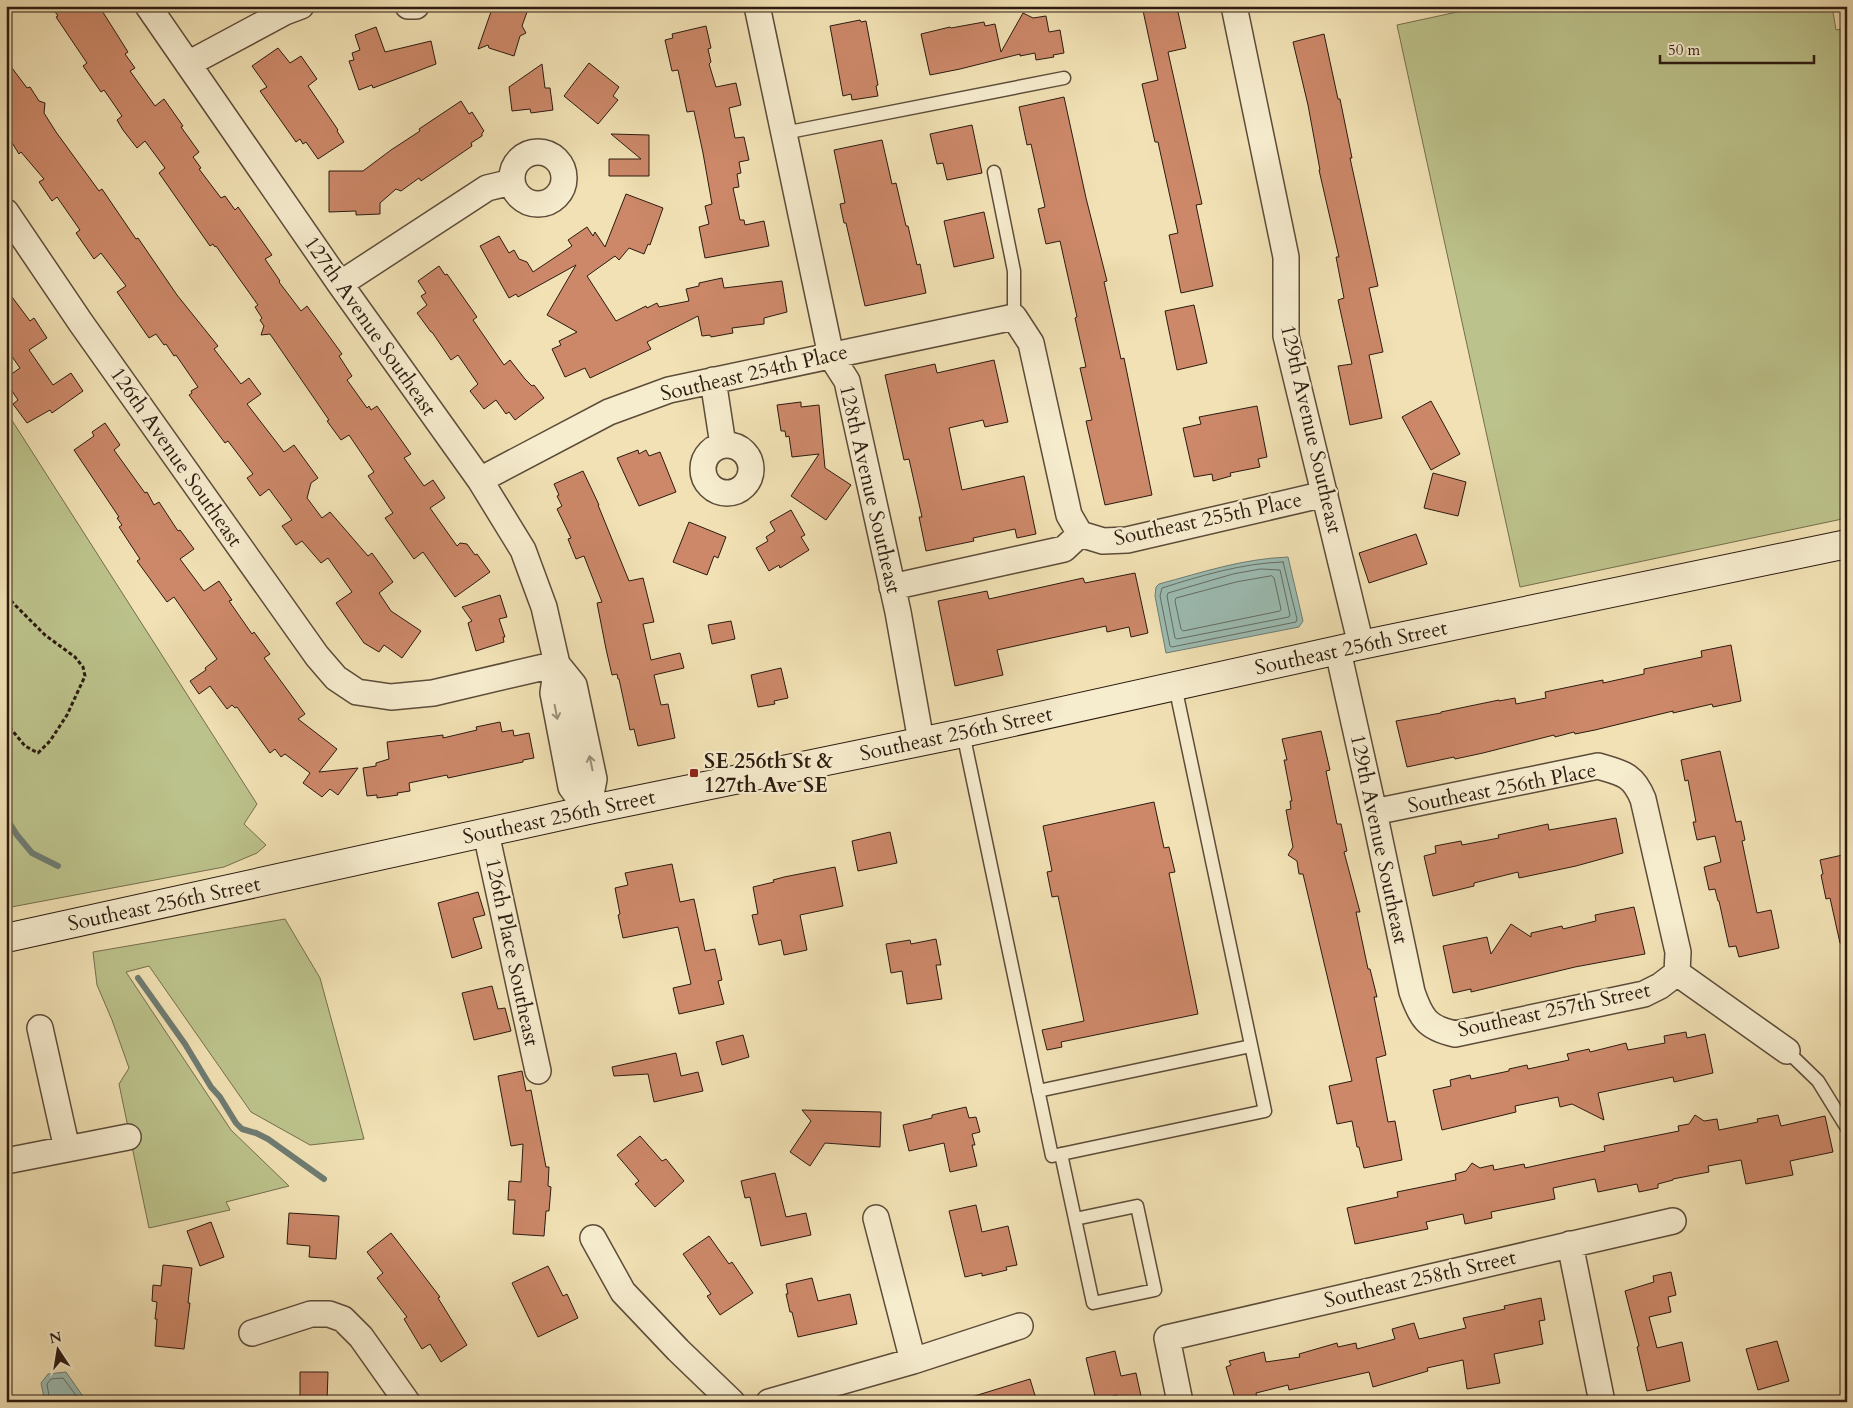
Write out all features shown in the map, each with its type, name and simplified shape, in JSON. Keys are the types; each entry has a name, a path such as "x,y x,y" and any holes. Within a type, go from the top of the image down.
{"main road":[{"name":"Southeast 256th Street","path":"6,938 588,810 921,742 1350,648 1847,544"}],"street":[{"name":"127th Avenue Southeast","path":"148,6 340,284 480,480 523,550 544,608 558,664 553,693 571,787 588,810"},
{"path":"188,64 285,12 301,6"},
{"path":"408,6 416,6"},
{"name":"128th Avenue Southeast","path":"757,6 831,356 847,381 892,586 921,742"},
{"name":"129th Avenue Southeast","path":"1234,6 1286,256 1286,336 1325,494 1374,812 1412,992 1418,1011 1428,1024"},
{"path":"340,284 487,188 512,182"},
{"name":"126th Avenue Southeast","path":"6,212 81,323 318,656 336,678 356,692 391,697 434,693 558,664"},
{"path":"892,586 1064,549 1080,534 1069,515 1031,343 1014,316"},
{"name":"Southeast 254th Place","path":"480,480 609,412 669,390 1014,316"},
{"path":"713,380 723,445"},
{"name":"Southeast 255th Place","path":"1080,534 1103,541 1127,540 1325,494"},
{"name":"Southeast 256th Place","path":"1374,812 1598,766 1628,777 1637,785 1643,799 1678,952 1677,973"},
{"name":"126th Place Southeast","path":"486,833 538,1071"},
{"path":"1677,973 1787,1051"},
{"name":"Southeast 257th Street","path":"1428,1024 1440,1031 1455,1034 1644,994 1660,986 1677,973"},
{"path":"40,1028 67,1149"},
{"path":"6,1161 128,1137"},
{"path":"876,1218 913,1361"},
{"name":"Southeast 258th Street","path":"1180,1402 1167,1338 1570,1244 1673,1222"},
{"path":"593,1238 623,1292 678,1350 732,1402"},
{"path":"1570,1244 1602,1402"},
{"path":"252,1333 311,1314 328,1314 343,1319 361,1337 407,1402"},
{"path":"769,1402 913,1361 1020,1326"}],"lane":[{"path":"784,134 1064,78"},
{"path":"994,172 1014,271 1014,316"},
{"path":"963,732 1052,1156 1265,1111 1175,686"},
{"path":"1038,1091 1251,1046"},
{"path":"1787,1051 1818,1080 1847,1128"},
{"path":"1061,1154 1092,1303 1155,1290 1137,1206 1075,1219"}],"path":[{"path":"6,596 45,635 75,657 84,667 85,676 67,715 50,741 38,753 25,746 6,723"}],"green space":[{"path":"1485,6 1832,6 1836,30 1847,28 1847,518 1520,587 1397,25"},
{"path":"6,411 257,804 244,824 266,845 257,853 224,867 6,908"},
{"path":"285,919 320,978 364,1139 310,1145 251,1112 149,966 126,972 231,1130 289,1186 226,1202 230,1210 149,1228 119,1084 129,1068 97,985 93,952"}],"water":[{"path":"1288,557 1303,621 1299,627 1166,653 1155,596 1156,587 1159,584 1238,563"},
{"path":"66,1372 87,1402 45,1402 41,1383 48,1374"}],"building":[{"path":"51,6 99,6 128,52 125,54 135,68 130,71 155,106 164,99 199,152 193,157 201,168 199,169 221,198 225,196 235,210 238,207 272,255 265,259 279,282 301,311 307,306 342,354 339,356 352,376 347,380 367,408 369,406 371,410 377,406 411,454 404,458 424,486 433,480 445,498 430,508 457,546 460,543 467,544 490,572 455,597 423,552 414,559 385,518 393,513 368,476 374,472 349,435 341,440 270,334 261,335 264,326 260,320 262,318 255,307 258,305 216,246 213,244 210,246 159,173 165,168 145,141 137,148 123,130 117,120 122,116 104,90 101,92 83,66 87,63 56,17 58,16"},
{"path":"493,6 527,6 522,26 526,33 520,36 514,56 489,48 488,45 478,49"},
{"path":"1142,6 1175,6 1186,48 1168,52 1202,204 1196,205 1213,286 1181,293 1169,235 1178,233 1158,142 1155,142 1142,84 1158,80"},
{"path":"1023,13 1033,18 1046,16 1049,32 1060,30 1064,53 1036,60 1035,53 1020,56 1020,54 930,75 921,34 984,22 985,26 995,24 1001,52"},
{"path":"860,20 861,22 866,21 878,85 876,86 878,96 852,100 851,94 843,96 830,26"},
{"path":"706,26 711,48 708,49 711,62 709,64 716,87 736,83 741,105 729,108 735,138 744,137 749,160 739,162 741,173 737,174 739,187 733,188 740,220 744,220 745,225 764,221 769,246 705,258 699,227 709,224 705,206 712,204 703,153 694,111 687,112 678,70 672,71 665,40 673,38 672,34"},
{"path":"376,27 385,52 431,41 436,64 373,88 372,85 359,90 349,61 354,60 352,53 360,50 355,35"},
{"path":"1324,34 1338,99 1340,99 1352,158 1350,158 1378,286 1369,288 1383,352 1369,355 1382,418 1350,425 1338,366 1352,364 1338,300 1344,298 1336,257 1339,257 1293,42"},
{"path":"278,48 290,63 301,56 317,79 308,86 344,142 318,159 306,142 303,144 300,139 296,142 260,91 267,87 252,66"},
{"path":"6,60 27,88 30,87 39,101 45,103 44,113 56,132 99,191 102,189 177,295 218,346 214,349 241,384 249,378 261,394 247,404 284,452 294,445 318,478 311,483 307,498 322,518 330,512 368,556 372,553 393,582 379,593 391,611 421,631 402,658 384,645 379,652 364,643 336,603 352,592 328,558 321,563 302,541 296,545 282,526 292,520 269,489 260,496 247,478 253,474 228,441 225,443 189,395 192,393 191,391 198,387 176,355 174,356 156,334 149,338 117,292 126,286 101,253 94,259 76,233 80,230 57,197 52,201 39,182 44,179 21,152 19,154 6,133"},
{"path":"589,63 619,87 613,96 618,100 598,124 564,96"},
{"path":"542,64 545,88 550,88 553,110 531,113 530,109 512,111 509,87"},
{"path":"1064,97 1086,198 1107,281 1104,282 1121,359 1124,358 1152,495 1105,505 1086,421 1092,420 1080,368 1086,367 1075,318 1077,317 1060,241 1046,244 1038,209 1045,207 1031,144 1027,145 1019,107"},
{"path":"461,101 469,114 472,112 484,131 482,136 471,143 472,146 421,181 419,178 401,191 396,189 380,203 380,214 356,215 356,211 329,212 329,171 363,171 420,131 419,129"},
{"path":"972,125 982,173 947,180 943,163 937,164 930,134"},
{"path":"611,134 649,135 649,176 609,176 609,159 641,159"},
{"path":"882,140 892,184 896,183 917,265 920,264 926,293 865,306 840,204 845,203 834,150"},
{"path":"626,194 663,208 650,245 648,244 644,254 629,248 619,260 615,256 587,276 616,321 646,306 647,308 657,303 659,307 689,301 686,289 699,286 699,283 722,278 724,288 782,281 787,312 764,318 764,324 732,328 733,333 711,337 710,335 702,336 698,316 647,342 651,349 590,378 585,368 565,377 552,349 561,345 559,341 577,332 547,315 576,265 518,297 516,294 509,298 480,246 499,236 509,253 514,250 519,259 527,262 533,272 572,246 568,240 587,227 593,236 595,232 605,247"},
{"path":"984,212 994,258 954,267 944,221"},
{"path":"439,266 445,275 447,274 477,317 473,320 504,365 510,360 544,398 515,420 509,412 506,414 496,400 484,409 470,391 478,384 458,355 451,360 417,313 427,305 421,296 426,293 418,281"},
{"path":"6,289 30,321 34,318 47,338 29,350 53,385 71,373 83,391 52,413 50,410 27,423 13,404 18,400 6,382 6,378 20,368 6,348"},
{"path":"1194,305 1207,363 1177,370 1165,311"},
{"path":"994,360 1008,422 985,427 983,420 949,428 962,490 1024,476 1036,534 1017,538 1015,529 973,538 974,541 926,551 919,517 922,517 909,459 904,460 885,375 935,364 937,373"},
{"path":"1431,401 1460,454 1431,470 1402,417"},
{"path":"801,402 801,407 819,405 825,468 851,485 826,520 791,496 819,454 792,457 789,436 786,437 785,431 781,431 777,405"},
{"path":"1257,406 1267,457 1258,459 1260,467 1230,473 1231,476 1213,481 1212,474 1194,477 1183,428 1201,424 1199,417"},
{"path":"105,423 120,445 114,450 145,493 147,492 154,505 159,502 178,531 180,530 194,549 180,559 204,591 219,581 232,600 229,601 252,634 254,632 270,654 264,658 305,714 298,719 337,749 319,772 358,768 338,795 330,789 322,797 303,783 310,773 285,754 281,757 275,749 270,753 237,707 235,708 232,705 227,709 210,686 199,694 190,681 206,670 205,668 217,659 174,597 167,602 137,561 140,559 119,527 122,525 117,518 119,517 74,450 94,436 92,432"},
{"path":"638,450 639,454 646,450 649,456 660,452 676,492 639,506 617,458"},
{"path":"583,471 599,505 629,581 643,578 654,622 643,624 651,660 680,653 684,668 654,675 661,705 668,704 675,738 638,746 634,729 630,730 619,679 617,674 612,675 606,649 597,603 602,602 584,556 576,559 568,539 571,538 557,509 562,506 554,484"},
{"path":"1433,473 1466,482 1458,516 1424,508"},
{"path":"791,510 805,535 801,537 809,550 780,568 779,565 769,571 756,548 768,541 766,537 775,531 770,522"},
{"path":"689,522 726,537 718,558 714,556 707,575 673,562"},
{"path":"1416,534 1427,564 1369,583 1359,553"},
{"path":"1135,573 1148,633 1131,637 1129,627 1107,632 1106,626 997,650 1003,675 955,686 938,601 987,591 989,599 1083,578 1085,583"},
{"path":"500,595 507,617 499,619 505,637 503,637 504,642 476,651 468,623 472,621 462,607"},
{"path":"731,621 735,639 712,644 708,625"},
{"path":"1731,645 1741,701 1713,707 1712,704 1673,713 1673,711 1595,730 1575,734 1574,732 1555,737 1554,735 1483,753 1407,767 1396,721 1499,700 1515,698 1516,704 1546,698 1545,692 1603,680 1603,683 1644,674 1644,669 1702,657 1701,651"},
{"path":"781,668 788,698 774,701 775,704 758,707 751,675"},
{"path":"500,722 502,732 513,730 514,736 529,733 534,758 448,778 447,775 409,783 410,791 397,793 398,795 377,798 377,795 367,796 363,768 376,766 376,763 389,759 387,742 443,735 443,738 477,730 476,727"},
{"path":"1321,731 1330,770 1326,771 1337,824 1341,824 1347,851 1344,852 1360,912 1356,912 1368,969 1370,969 1377,997 1374,997 1386,1055 1376,1058 1388,1122 1395,1121 1402,1160 1364,1168 1359,1147 1357,1147 1352,1121 1337,1124 1329,1086 1352,1081 1303,874 1299,874 1297,861 1288,855 1293,847 1286,810 1291,809 1290,801 1292,801 1284,760 1287,760 1282,739"},
{"path":"1720,751 1736,822 1741,821 1745,840 1742,841 1757,913 1771,910 1779,948 1739,957 1736,946 1729,947 1719,901 1715,889 1709,890 1704,867 1721,862 1715,836 1697,840 1693,822 1696,822 1688,780 1685,781 1681,760"},
{"path":"1154,802 1164,848 1169,847 1175,872 1169,873 1198,1014 1061,1042 1062,1047 1047,1050 1042,1030 1084,1021 1058,896 1052,897 1047,872 1052,871 1043,826"},
{"path":"1616,818 1623,853 1576,866 1519,878 1518,872 1474,883 1474,886 1433,896 1424,856 1436,853 1435,846 1461,841 1462,845 1499,838 1498,835 1548,824 1549,830"},
{"path":"890,832 897,863 858,871 852,841"},
{"path":"1847,854 1847,942 1840,943 1830,898 1826,899 1820,860"},
{"path":"672,864 680,902 694,899 705,951 715,949 722,980 718,981 724,1004 679,1014 673,988 691,984 678,927 623,938 615,888 628,885 625,873"},
{"path":"835,867 843,906 800,915 807,950 784,955 781,940 759,945 752,915 758,914 753,887 774,882 773,880 784,877"},
{"path":"478,892 485,915 473,918 482,948 452,958 438,903"},
{"path":"1634,907 1645,954 1575,967 1471,992 1471,989 1453,993 1443,946 1487,937 1491,954 1511,924 1531,937 1531,933 1562,926 1563,929 1596,921 1595,915"},
{"path":"936,939 941,965 936,965 942,999 907,1004 902,971 891,973 886,944 910,940 911,944"},
{"path":"492,986 498,1009 505,1008 511,1031 474,1040 462,993"},
{"path":"1686,1032 1687,1038 1705,1034 1713,1073 1674,1082 1673,1077 1598,1093 1604,1120 1572,1104 1560,1107 1558,1097 1515,1106 1516,1112 1442,1130 1433,1090 1451,1086 1450,1080 1470,1075 1471,1079 1527,1065 1528,1069 1569,1060 1567,1054 1589,1049 1590,1052 1626,1043 1628,1050 1665,1043 1664,1036"},
{"path":"743,1035 749,1057 722,1065 716,1042"},
{"path":"676,1053 681,1076 698,1072 703,1091 654,1102 648,1074 614,1076 612,1067"},
{"path":"522,1071 526,1091 531,1090 546,1167 549,1167 548,1186 551,1187 549,1211 546,1211 544,1236 513,1234 515,1200 508,1200 509,1181 521,1182 523,1144 511,1146 498,1076"},
{"path":"966,1107 969,1118 976,1117 980,1132 972,1134 975,1145 972,1145 977,1166 950,1172 944,1143 909,1151 903,1125 932,1118 932,1115"},
{"path":"802,1110 881,1112 880,1147 825,1143 810,1166 790,1152 811,1121"},
{"path":"1695,1115 1704,1121 1717,1119 1719,1130 1758,1122 1757,1119 1778,1115 1781,1126 1825,1116 1833,1152 1790,1161 1793,1175 1746,1184 1741,1160 1708,1166 1709,1172 1673,1179 1658,1184 1658,1188 1639,1192 1637,1184 1598,1192 1595,1179 1553,1188 1555,1199 1491,1212 1492,1218 1465,1224 1463,1214 1426,1222 1428,1229 1355,1244 1347,1208 1398,1197 1397,1192 1456,1180 1455,1174 1466,1171 1472,1163 1480,1168 1493,1165 1494,1170 1524,1164 1525,1168 1605,1151 1604,1146 1679,1131 1678,1126 1689,1124"},
{"path":"640,1136 662,1161 666,1159 684,1181 655,1207 635,1184 639,1181 617,1155"},
{"path":"775,1173 786,1217 806,1213 811,1235 761,1246 750,1197 745,1198 741,1181"},
{"path":"976,1205 982,1232 1008,1226 1017,1265 1006,1267 1007,1270 982,1276 982,1273 965,1277 949,1211"},
{"path":"289,1213 339,1216 336,1259 309,1257 310,1246 287,1244"},
{"path":"211,1222 224,1257 200,1266 187,1231"},
{"path":"391,1233 440,1297 438,1298 467,1345 441,1362 430,1344 422,1349 404,1319 407,1317 377,1278 383,1273 367,1252"},
{"path":"709,1236 729,1264 732,1262 753,1293 720,1315 707,1296 711,1294 683,1254"},
{"path":"163,1265 192,1268 184,1349 155,1346 157,1302 152,1301 153,1285 161,1286"},
{"path":"548,1266 563,1296 567,1294 578,1318 538,1337 512,1283"},
{"path":"1671,1272 1676,1295 1668,1297 1671,1312 1649,1317 1657,1348 1682,1342 1690,1381 1647,1391 1637,1347 1639,1346 1625,1291 1654,1282 1653,1276"},
{"path":"812,1278 818,1301 850,1294 857,1324 798,1337 792,1312 790,1312 786,1284"},
{"path":"1541,1298 1545,1320 1539,1321 1543,1344 1494,1354 1500,1383 1467,1389 1463,1360 1427,1368 1428,1371 1373,1387 1369,1372 1289,1390 1288,1385 1256,1393 1258,1402 1236,1402 1226,1367 1231,1365 1229,1361 1264,1352 1266,1362 1300,1357 1299,1354 1337,1343 1338,1347 1356,1343 1357,1349 1395,1339 1392,1329 1414,1323 1419,1339 1466,1328 1463,1318 1505,1309 1504,1306"},
{"path":"1777,1341 1789,1381 1758,1390 1746,1349"},
{"path":"1115,1351 1121,1376 1136,1373 1141,1396 1119,1401 1117,1395 1096,1400 1086,1358"},
{"path":"300,1372 328,1372 327,1402 300,1402"},
{"path":"1030,1379 1037,1402 969,1402 968,1398"}],"waterway":[{"path":"6,818 32,853 58,866"},
{"path":"138,978 185,1044 236,1123 242,1129 268,1139 324,1179"}],"place":[{"name":"SE 256th St & 127th Ave SE","path":"694,773"}]}
